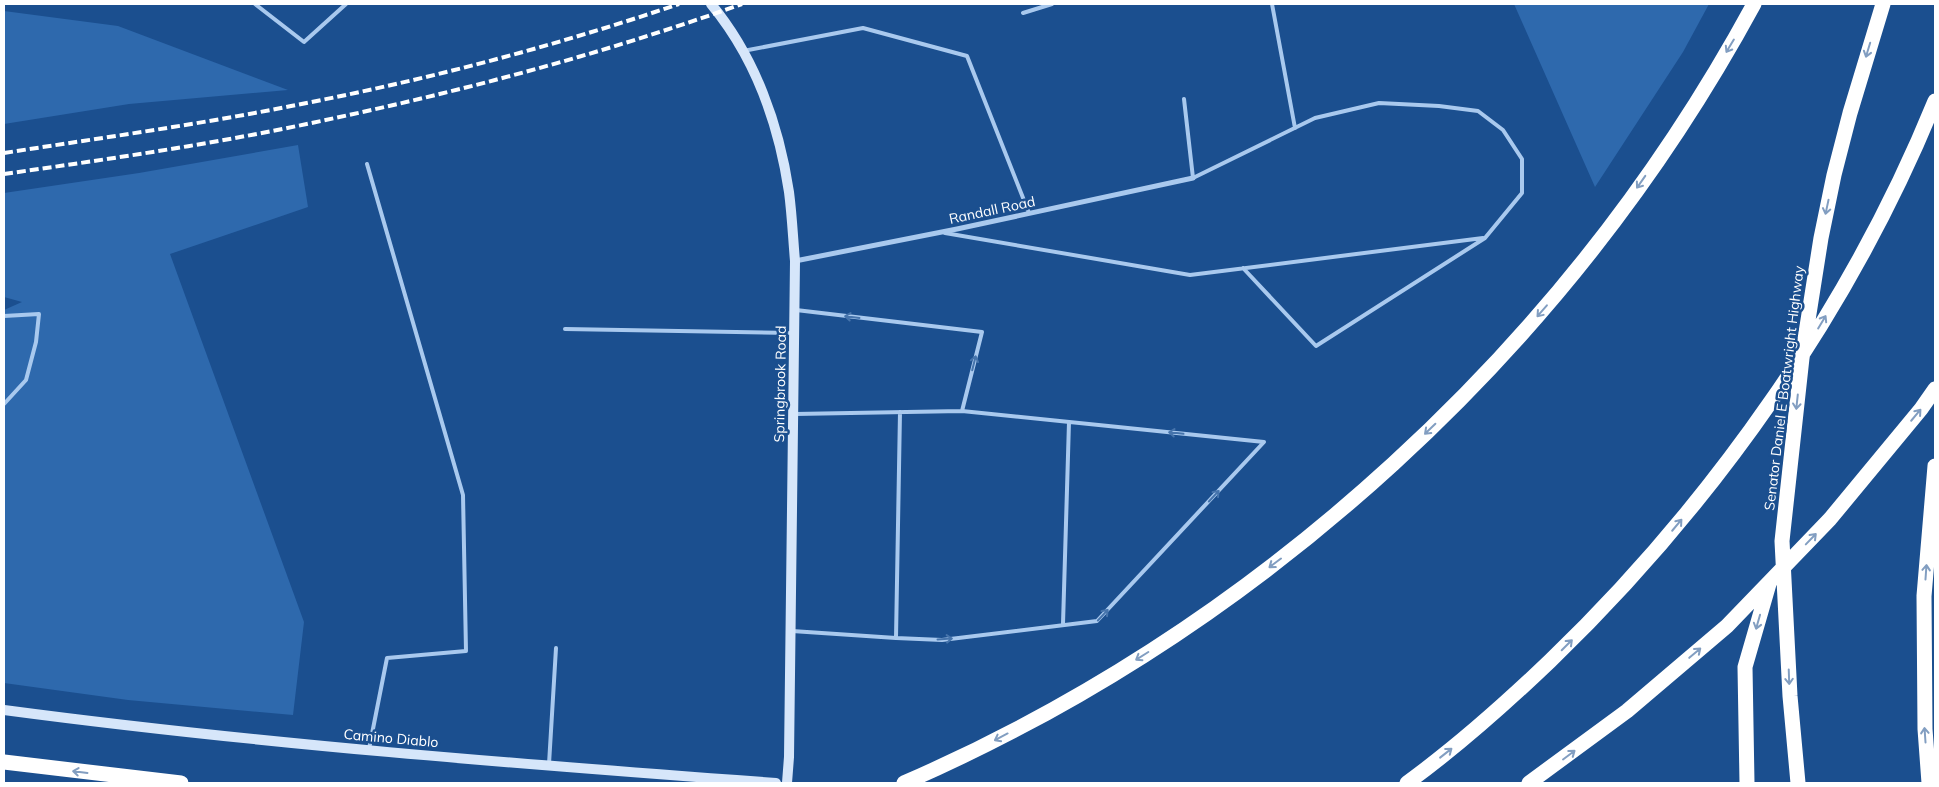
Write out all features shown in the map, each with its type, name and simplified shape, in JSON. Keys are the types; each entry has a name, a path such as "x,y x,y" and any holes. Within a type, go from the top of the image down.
{"highway":[{"path":"904,783 981,748 1039,717 1130,663 1196,620 1313,533 1412,446 1510,347 1598,242 1670,142 1705,88 1754,4"},
{"name":"Senator Daniel E Boatwright Highway","path":"1798,783 1790,696 1782,541 1802,358 1821,238 1834,175 1850,113 1883,4"},
{"path":"1408,783 1459,743 1519,691 1609,602 1653,554 1698,500 1776,394 1835,300 1876,228 1935,102"},
{"path":"1529,783 1627,711 1727,626 1830,519 1935,390"},
{"path":"1929,783 1924,710 1924,596 1935,466"},
{"path":"1747,783 1745,667 1782,541"},
{"path":"4,762 181,783"}],"street":[{"name":"Springbrook Road","path":"711,4 743,51 767,100 778,138 789,192 795,261 795,310 789,757 787,783"},
{"name":"Randall Road","path":"795,261 1193,178"},
{"name":"Camino Diablo","path":"4,710 130,726 369,750 776,783"}],"lane":[{"path":"255,4 304,42 346,4"},
{"path":"1023,13 1052,4"},
{"path":"1272,4 1295,128"},
{"path":"743,51 863,28 967,56 1029,213"},
{"path":"1184,98 1193,178 1315,118 1379,103 1439,106 1478,111 1503,130 1522,159 1522,193 1485,238 1316,346 1243,268"},
{"path":"367,164 463,495 466,651 387,658 369,750"},
{"path":"941,232 1190,275 1485,238"},
{"path":"795,310 982,332 962,411"},
{"path":"4,316 39,314 36,342 26,380 4,404"},
{"path":"565,329 794,333"},
{"path":"790,631 942,640 1097,621 1264,442 962,411 793,414"},
{"path":"896,638 900,412"},
{"path":"1063,624 1070,422"},
{"path":"549,766 556,648"}],"shaded area":[{"path":"1514,4 1709,4 1683,52 1595,187"},
{"path":"4,11 118,26 288,90 129,104 4,124"},
{"path":"298,145 308,207 170,254 304,622 293,715 128,700 4,683 4,310 22,302 4,297 4,193 139,173"}],"railway":[{"path":"4,153 220,119 389,86 535,49 679,4"},
{"path":"4,174 224,140 354,114 522,73 633,41 742,4"}]}
